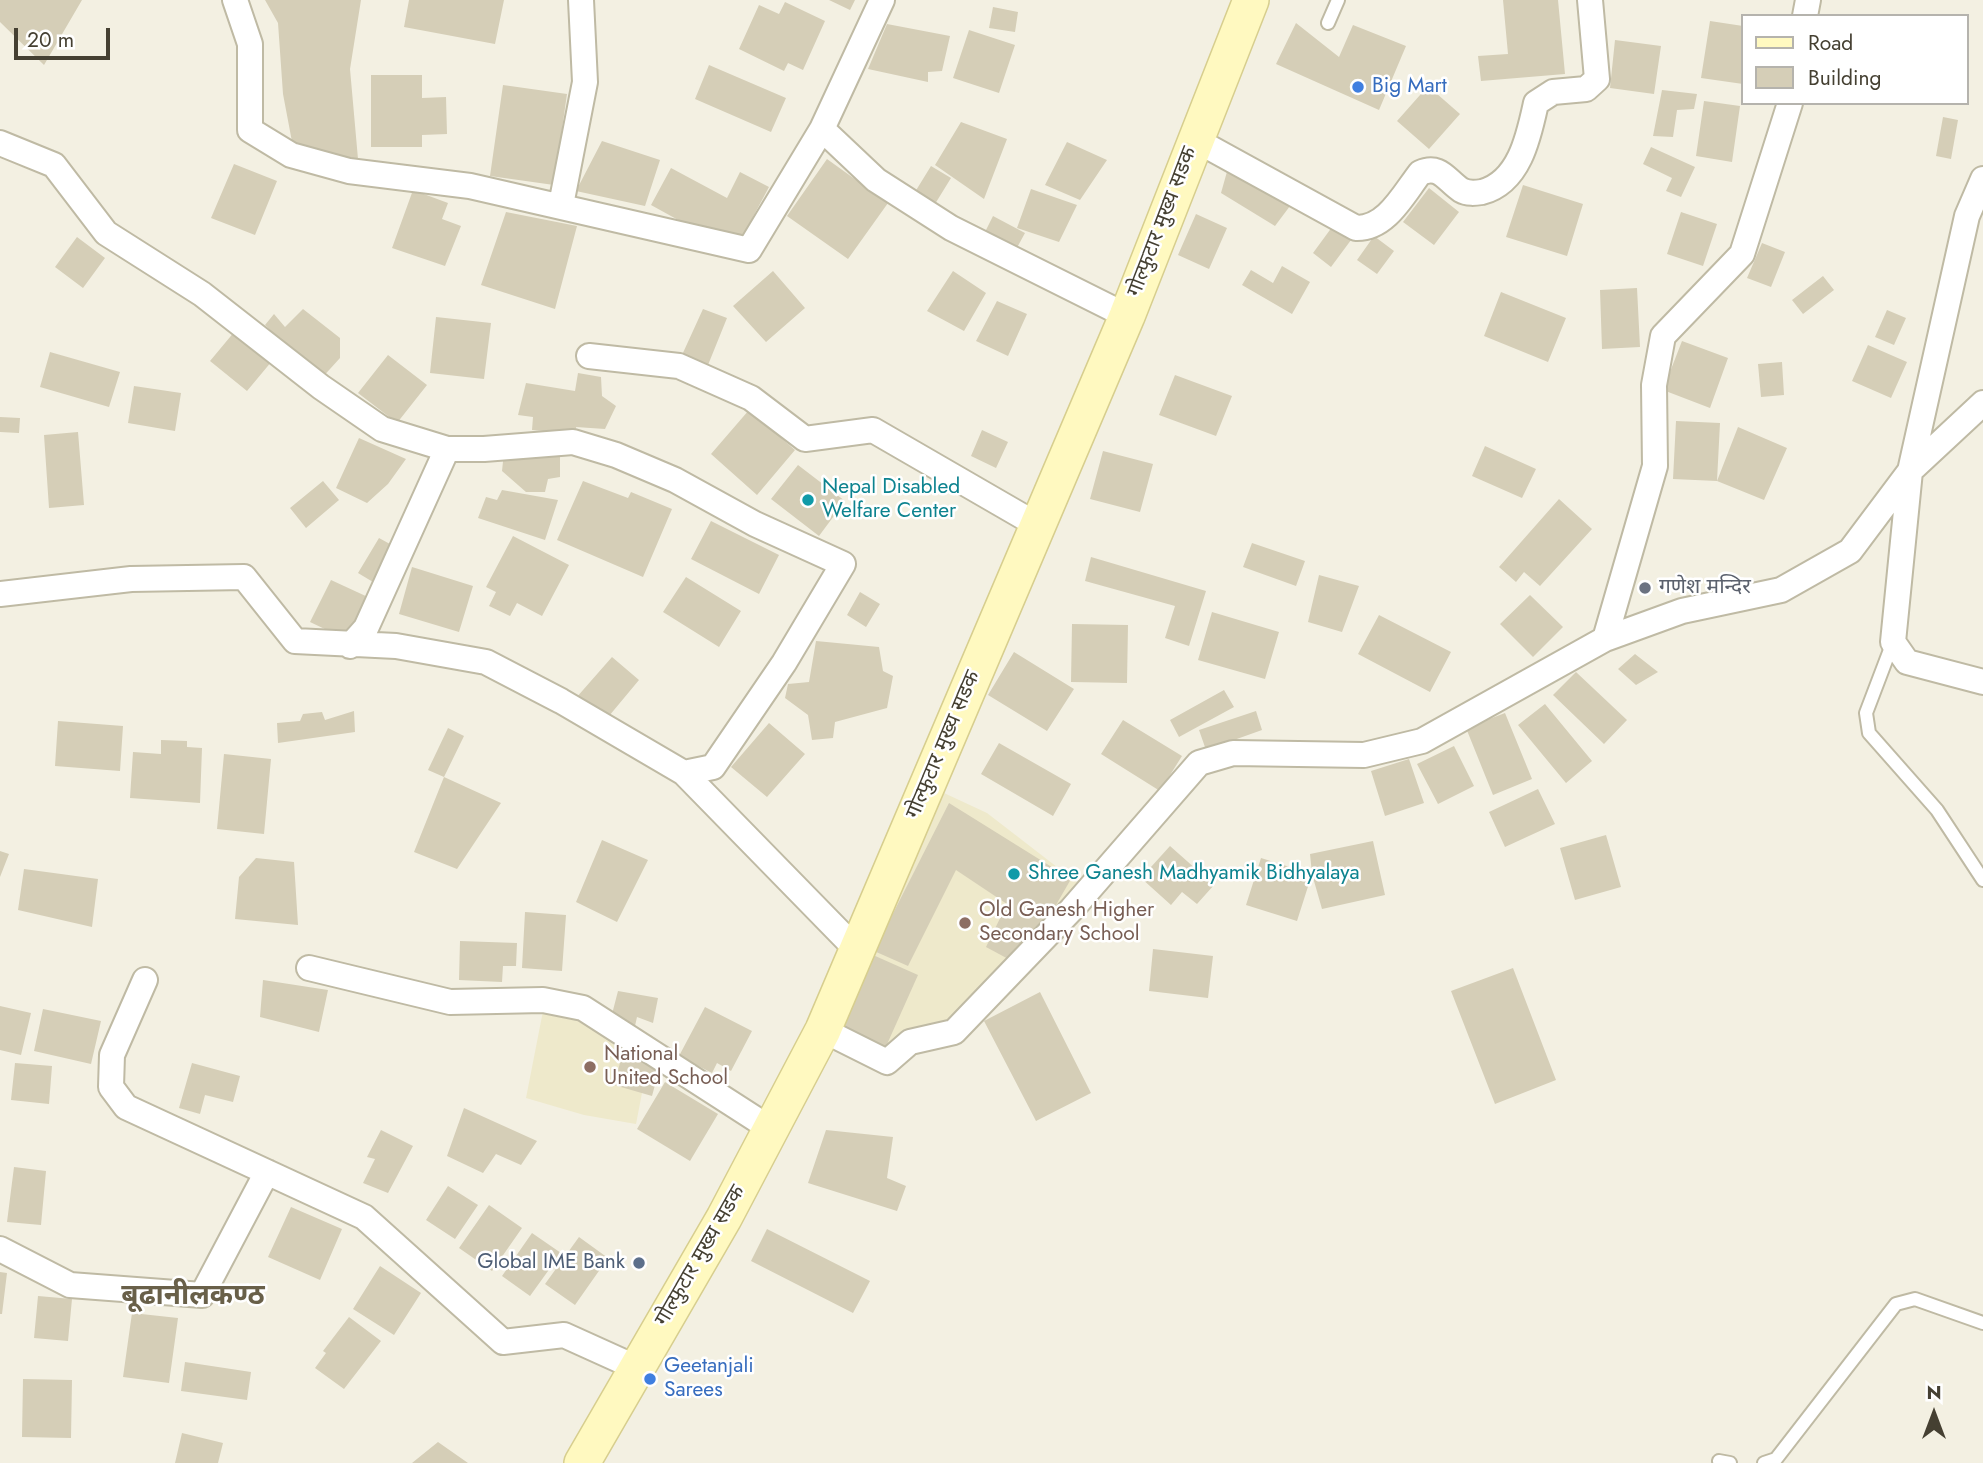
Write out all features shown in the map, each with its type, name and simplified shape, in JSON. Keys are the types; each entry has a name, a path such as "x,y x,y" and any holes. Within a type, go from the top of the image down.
{"main road":[{"name":"गोल्फुटार मुख्य सडक","path":"582,1463 771,1129 823,1030 1127,316 1194,139 1251,0"}],"street":[{"path":"235,0 250,44 250,130 291,155 349,171 470,186 750,250 822,129 882,0"},
{"path":"561,205 585,82 581,0"},
{"path":"1194,139 1356,228 1370,228 1388,215 1420,173 1427,170 1440,171 1463,191 1473,194 1491,190 1515,167 1528,137 1536,103 1553,92 1586,89 1597,79 1590,0"},
{"path":"1605,639 1655,466 1654,385 1663,336 1742,254 1789,105"},
{"path":"822,129 876,180 951,228 1127,316"},
{"path":"0,143 54,165 106,233 202,294 331,394 382,429 447,449 573,442 584,445 616,455 675,480 755,524 843,564 784,663 713,766 684,774"},
{"path":"1983,179 1967,216 1910,471 1893,642 1907,662 1983,682"},
{"path":"589,356 679,366 751,398 805,439 873,430 1039,526"},
{"path":"823,1030 887,1062 911,1042 954,1032 1072,909 1199,763 1233,753 1364,755 1422,741 1605,639 1682,611 1781,590 1850,551 1910,471 1983,403"},
{"path":"350,646 366,628 447,449"},
{"path":"0,594 131,579 244,577 295,642 396,646 486,662 561,701 684,774 856,949"},
{"path":"309,968 450,1002 542,1000 583,1008 771,1129"},
{"path":"145,979 112,1055 111,1087 126,1107 364,1217 503,1342 564,1335 637,1368"},
{"path":"0,1249 70,1285 202,1295 267,1172"}],"lane":[{"path":"1328,23 1338,0"},
{"path":"1893,642 1866,713 1868,733 1937,810 1983,880"},
{"path":"1764,1463 1776,1459 1896,1304 1915,1299 1983,1323"}],"shaded area":[{"name":"Old Ganesh Higher Secondary School","path":"944,793 987,813 1079,884 953,1022 883,1055 834,1027"},
{"name":"National United School","path":"560,1003 653,1036 636,1124 584,1115 526,1098 543,1011"}],"building":[{"path":"0,0 82,0 44,65 0,22"},
{"path":"265,0 361,0 350,69 358,159 293,147 283,94 278,23"},
{"path":"409,0 504,0 495,44 404,27"},
{"path":"829,0 855,0 850,10"},
{"path":"1503,0 1558,0 1565,74 1481,81 1478,56 1508,54"},
{"path":"785,2 825,21 803,70 788,63 784,71 739,49 759,5 779,14"},
{"path":"993,7 1018,12 1015,32 989,28"},
{"path":"1710,21 1742,26 1742,84 1701,78"},
{"name":"Big Mart","path":"1296,23 1339,57 1353,25 1406,46 1379,110 1276,64"},
{"path":"887,24 950,36 942,71 928,72 928,82 868,69"},
{"path":"969,30 1015,45 999,93 953,78"},
{"path":"1615,40 1661,46 1654,94 1610,88"},
{"path":"709,65 786,98 771,132 695,99"},
{"path":"371,75 422,75 422,98 446,97 447,134 422,135 422,147 371,147"},
{"path":"503,85 567,94 554,185 490,176"},
{"path":"1428,86 1460,114 1429,149 1397,121"},
{"path":"1662,90 1697,94 1694,109 1677,110 1673,137 1653,136"},
{"path":"1704,101 1740,106 1732,162 1696,156"},
{"path":"1943,117 1958,120 1951,159 1936,156"},
{"path":"961,122 1007,139 984,199 935,165"},
{"path":"602,141 660,160 645,206 576,191"},
{"path":"1067,142 1107,160 1080,200 1045,185"},
{"path":"1651,147 1695,167 1681,197 1666,191 1672,178 1643,164"},
{"path":"827,159 888,203 848,259 787,216"},
{"path":"1230,161 1296,198 1275,226 1221,193"},
{"path":"234,164 277,181 255,235 211,218"},
{"path":"931,166 951,178 935,204 915,192"},
{"path":"671,168 727,198 740,172 769,187 740,241 715,228 708,237 678,225 680,221 651,205"},
{"path":"1523,185 1583,204 1567,256 1506,237"},
{"path":"1429,188 1459,212 1434,245 1403,222"},
{"path":"1031,189 1077,205 1059,242 1017,228"},
{"path":"413,190 448,203 442,219 461,226 445,266 392,248"},
{"path":"506,212 577,226 555,309 481,285"},
{"path":"1681,212 1717,224 1703,266 1667,254"},
{"path":"1196,214 1227,228 1209,269 1178,255"},
{"path":"993,216 1025,233 1013,255 982,238"},
{"path":"1335,223 1354,236 1331,267 1313,253"},
{"path":"1374,236 1394,251 1377,274 1357,260"},
{"path":"77,237 105,258 83,288 55,267"},
{"path":"1762,243 1785,252 1771,287 1747,278"},
{"path":"1282,266 1310,282 1292,314 1242,285 1251,270 1273,283"},
{"path":"773,271 805,308 766,342 733,306"},
{"path":"953,271 986,293 964,331 927,311"},
{"path":"1823,276 1834,290 1803,314 1792,300"},
{"path":"1637,288 1640,347 1602,349 1600,290"},
{"path":"1501,292 1566,318 1548,362 1484,336"},
{"path":"997,301 1027,314 1008,356 976,341"},
{"path":"303,309 340,338 340,358 320,380 265,325 274,314 285,327"},
{"path":"703,309 727,318 708,365 682,355"},
{"path":"1887,310 1906,318 1894,345 1875,337"},
{"path":"436,317 491,323 484,379 430,373"},
{"path":"235,331 272,361 247,391 210,361"},
{"path":"1682,341 1728,358 1710,408 1663,390"},
{"path":"1868,345 1907,362 1891,398 1852,381"},
{"path":"50,352 120,372 109,407 40,387"},
{"path":"388,355 427,385 397,423 358,393"},
{"path":"1782,362 1784,395 1761,397 1758,364"},
{"path":"578,373 601,377 602,396 616,406 605,429 576,427 577,434 532,430 533,417 518,415 526,383 575,391"},
{"path":"1175,375 1232,396 1216,436 1159,415"},
{"path":"134,386 181,393 175,431 128,423"},
{"path":"749,410 795,450 757,495 711,454"},
{"path":"0,417 20,418 19,433 0,432"},
{"path":"1676,421 1720,423 1717,481 1673,479"},
{"path":"1738,427 1787,448 1764,500 1717,481"},
{"path":"982,430 1008,442 996,468 971,456"},
{"path":"78,432 84,505 49,508 44,435"},
{"path":"359,438 406,459 388,484 367,503 336,488"},
{"path":"1485,446 1536,469 1522,498 1472,476"},
{"path":"560,451 560,477 548,479 545,492 526,492 502,471 504,452"},
{"path":"1103,451 1153,464 1140,512 1090,499"},
{"name":"Nepal Disabled Welfare Center","path":"798,465 845,501 819,536 771,499"},
{"path":"323,481 339,500 306,528 290,508"},
{"path":"583,481 628,498 631,492 672,509 643,577 557,540"},
{"path":"502,490 558,500 545,540 478,518 486,497 497,500"},
{"path":"1559,499 1592,529 1540,586 1524,572 1516,582 1499,567"},
{"path":"711,521 779,555 759,594 691,559"},
{"path":"513,536 569,565 542,616 517,603 510,616 489,606 496,592 486,587"},
{"path":"379,538 399,549 378,585 358,573"},
{"path":"1252,543 1305,561 1296,586 1243,567"},
{"path":"1091,557 1206,591 1189,646 1165,638 1175,606 1085,581"},
{"path":"412,567 473,586 459,632 399,614"},
{"path":"1319,575 1359,586 1342,632 1308,622"},
{"path":"686,577 741,611 719,647 663,612"},
{"path":"331,580 370,598 350,641 310,622"},
{"path":"860,592 880,604 866,627 847,615"},
{"path":"1530,595 1563,627 1533,657 1500,624"},
{"path":"1212,612 1279,632 1265,679 1198,660"},
{"path":"1379,615 1451,652 1430,692 1358,654"},
{"path":"1072,624 1128,625 1127,683 1071,682"},
{"path":"816,641 879,647 883,671 893,676 887,708 835,722 833,738 812,740 808,715 785,698 788,684 809,682"},
{"path":"1014,652 1074,689 1047,731 988,695"},
{"path":"1635,654 1658,672 1636,685 1618,669"},
{"path":"612,657 639,680 604,722 576,698"},
{"path":"1576,672 1627,720 1604,744 1553,695"},
{"path":"1224,690 1234,707 1179,737 1170,720"},
{"path":"1545,704 1592,761 1566,783 1518,725"},
{"path":"354,711 355,732 278,743 277,723 300,721 303,714 322,712 325,720"},
{"path":"1256,711 1262,730 1206,750 1199,730"},
{"path":"1505,713 1532,779 1493,795 1466,728"},
{"path":"1123,720 1182,756 1160,791 1101,754"},
{"path":"58,721 123,726 120,771 55,766"},
{"path":"769,723 805,754 767,797 731,767"},
{"path":"448,728 464,736 444,777 428,770"},
{"path":"161,740 187,741 187,747 202,748 200,803 130,798 133,752 161,754"},
{"path":"999,743 1071,784 1053,816 981,774"},
{"path":"1454,746 1474,786 1438,804 1417,764"},
{"path":"224,754 271,759 264,834 217,829"},
{"path":"1409,759 1424,803 1385,816 1371,771"},
{"path":"444,777 501,803 457,869 414,852"},
{"path":"1538,789 1555,824 1505,847 1489,812"},
{"path":"949,803 1071,879 1045,924 1012,961 986,947 1007,904 956,870 908,966 874,951"},
{"path":"1606,835 1621,887 1575,900 1560,848"},
{"path":"602,840 648,860 617,922 576,902"},
{"path":"1373,841 1385,895 1322,909 1312,874 1310,854"},
{"path":"1170,846 1214,885 1197,904 1182,892 1171,905 1141,878"},
{"path":"0,851 9,854 0,877"},
{"path":"256,858 294,862 298,925 235,919 239,877"},
{"path":"1261,858 1312,874 1297,921 1246,905"},
{"path":"24,869 98,879 92,927 18,910"},
{"path":"525,912 566,915 562,971 522,968"},
{"path":"460,941 517,943 516,966 503,966 502,982 459,980"},
{"path":"1153,949 1213,956 1208,998 1149,991"},
{"path":"873,955 918,975 884,1051 839,1023"},
{"path":"1513,968 1556,1080 1495,1104 1451,991"},
{"path":"263,980 328,990 319,1032 260,1017"},
{"path":"618,991 658,998 653,1023 637,1017 635,1026 611,1018"},
{"path":"1040,992 1091,1093 1036,1121 984,1021"},
{"path":"0,1006 31,1013 21,1055 0,1050"},
{"path":"705,1007 752,1031 731,1071 717,1063 712,1073 679,1056"},
{"path":"43,1009 101,1021 91,1064 34,1051"},
{"path":"623,1052 661,1063 652,1096 614,1085"},
{"path":"15,1063 52,1066 49,1104 11,1100"},
{"path":"192,1063 240,1076 233,1102 205,1095 200,1114 179,1108"},
{"path":"665,1082 718,1114 690,1161 637,1129"},
{"path":"464,1108 537,1141 521,1165 496,1154 483,1173 447,1156"},
{"path":"381,1130 413,1146 388,1193 363,1183 375,1159 367,1157"},
{"path":"826,1130 893,1137 887,1178 906,1186 897,1211 808,1183"},
{"path":"14,1167 46,1171 41,1225 7,1222"},
{"path":"448,1186 478,1205 455,1239 426,1220"},
{"path":"489,1205 522,1228 492,1271 459,1248"},
{"path":"291,1207 342,1229 320,1280 268,1257"},
{"path":"767,1229 870,1281 853,1313 751,1261"},
{"path":"532,1233 561,1253 530,1296 502,1276"},
{"path":"579,1237 608,1258 575,1305 545,1284"},
{"path":"380,1266 421,1293 394,1335 353,1309"},
{"path":"0,1272 7,1273 2,1314 0,1314"},
{"path":"38,1296 72,1299 68,1341 34,1338"},
{"path":"132,1313 178,1318 169,1383 123,1377"},
{"path":"349,1317 381,1341 344,1389 315,1368 326,1353 323,1351"},
{"path":"185,1362 251,1372 247,1400 181,1391"},
{"path":"23,1379 72,1380 71,1438 22,1437"},
{"path":"182,1433 223,1443 218,1463 175,1463"},
{"path":"438,1442 468,1463 412,1463"}],"place":[{"name":"Big Mart","path":"1358,87"},
{"name":"Nepal Disabled Welfare Center","path":"808,500"},
{"name":"गणेश मन्दिर","path":"1645,588"},
{"name":"Shree Ganesh Madhyamik Bidhyalaya","path":"1014,874"},
{"name":"Old Ganesh Higher Secondary School","path":"965,923"},
{"name":"National United School","path":"590,1067"},
{"name":"Global IME Bank","path":"639,1263"},
{"name":"Geetanjali Sarees","path":"650,1379"}],"district":[{"name":"बूढानीलकण्ठ","path":"193,1297"}]}
